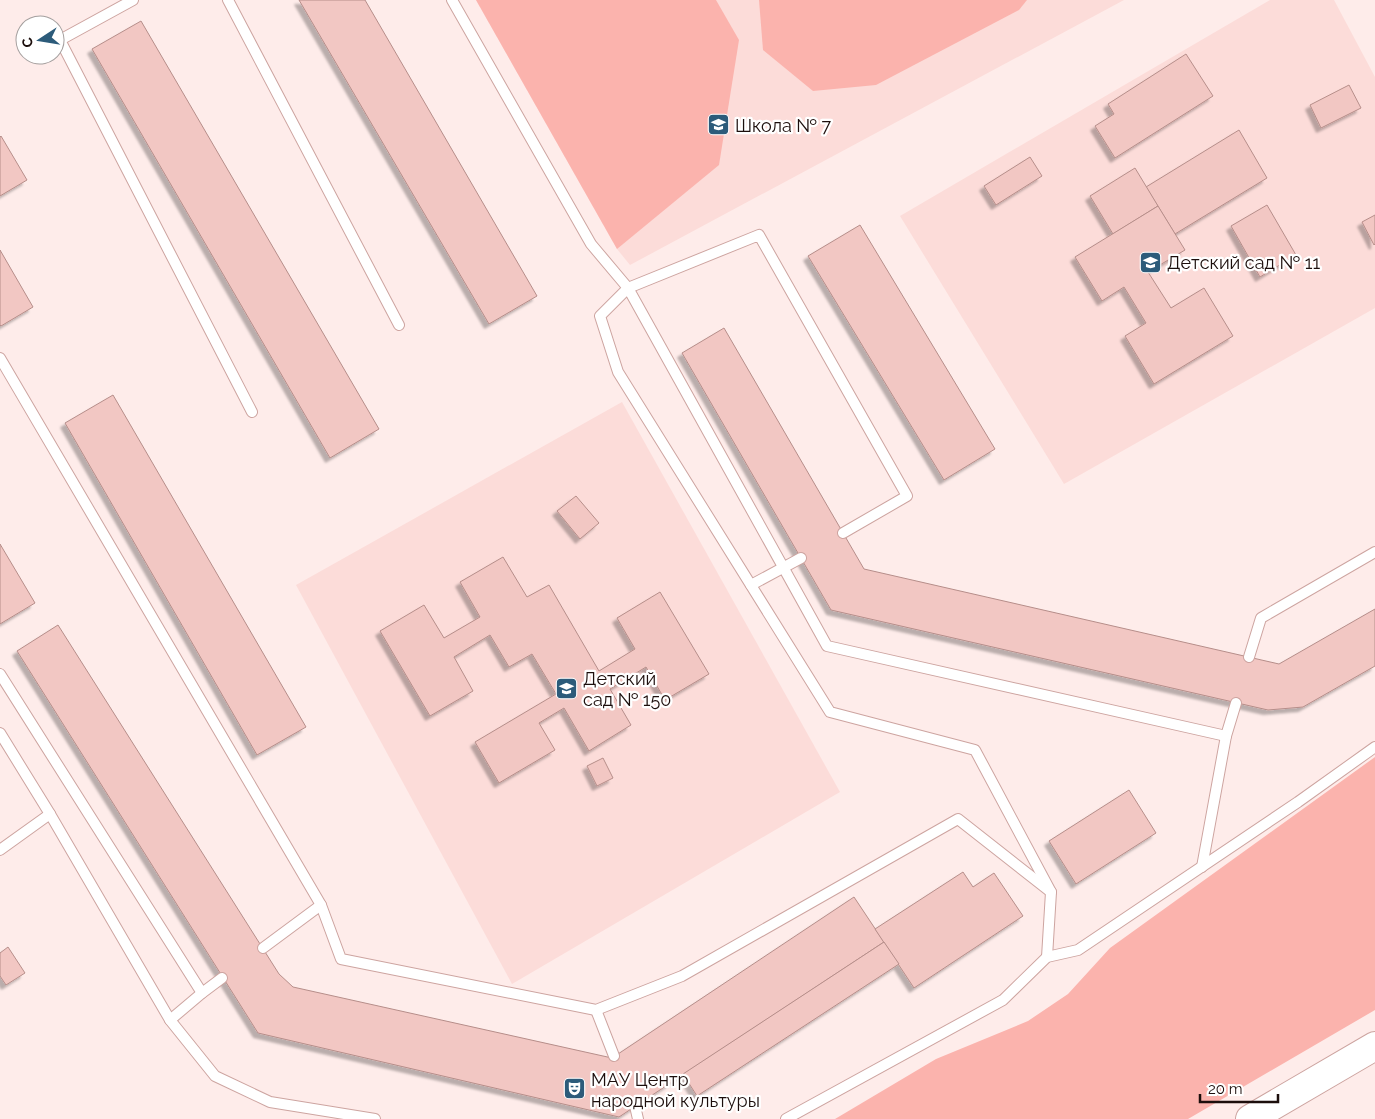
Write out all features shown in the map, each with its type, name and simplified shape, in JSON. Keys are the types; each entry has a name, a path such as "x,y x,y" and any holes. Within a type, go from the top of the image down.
{"street":[{"path":"1250,1119 1375,1046"}],"lane":[{"path":"133,0 60,40 252,412"},
{"path":"228,0 399,325"},
{"path":"452,0 591,244 628,288 827,646 1226,736"},
{"path":"844,534 907,496 759,235 628,288 600,316 618,372 751,586 830,712 975,750 1051,892 1047,957"},
{"path":"0,358 321,906 341,959 596,1010 682,976 958,819 1051,892"},
{"path":"1249,657 1260,618 1375,552"},
{"path":"751,586 801,558"},
{"path":"0,674 202,993"},
{"path":"1202,867 1226,736 1236,703"},
{"path":"0,733 50,814 170,1020 215,1076 270,1102 375,1119"},
{"path":"786,1119 1003,1000 1047,957 1078,950 1298,802 1375,746"},
{"path":"0,850 50,814"},
{"path":"263,948 321,906"},
{"path":"170,1020 222,978"},
{"path":"596,1010 614,1056"},
{"path":"635,1106 638,1119"}],"shaded area":[{"name":"Школа № 7","path":"476,0 1124,0 630,265 617,249"},
{"path":"476,0 716,0 739,40 719,165 617,249"},
{"path":"759,0 1027,0 1019,10 876,85 813,91 763,50"},
{"name":"Детский сад № 11","path":"1270,0 1334,0 1375,77 1375,308 1064,484 900,216"},
{"name":"Детский сад № 150","path":"622,402 840,792 512,984 296,585"},
{"path":"1375,757 1375,1010 1188,1119 835,1119 936,1059 1028,1021 1068,994 1110,948"}],"building":[{"path":"299,0 365,0 537,296 489,324"},
{"path":"141,21 379,429 330,458 92,49"},
{"path":"1186,54 1213,96 1115,158 1095,126 1114,114 1108,104"},
{"path":"1349,85 1361,108 1321,128 1310,105"},
{"path":"1239,130 1267,178 1175,234 1146,187"},
{"path":"0,137 27,180 0,196"},
{"path":"1030,157 1042,176 996,205 984,186"},
{"path":"1135,168 1158,206 1113,234 1090,196"},
{"path":"1267,205 1296,255 1260,277 1231,226"},
{"path":"1158,206 1185,250 1148,272 1171,308 1204,288 1233,336 1154,384 1125,336 1146,323 1124,287 1102,301 1075,257"},
{"path":"1375,215 1375,244 1374,245 1362,222"},
{"path":"860,225 995,449 944,480 808,256"},
{"path":"0,250 33,307 1,326 0,325"},
{"path":"724,328 864,569 1279,664 1375,609 1375,666 1303,707 1268,710 831,610 682,353"},
{"path":"113,395 306,727 257,755 65,423"},
{"path":"576,496 599,523 580,539 557,511"},
{"path":"0,544 35,603 0,624"},
{"path":"503,557 527,597 549,585 599,671 635,649 617,618 660,592 709,674 665,700 646,667 610,689 631,725 589,751 564,708 539,723 555,750 499,783 475,742 556,694 532,654 509,667 490,635 454,657 473,691 430,716 380,631 424,605 444,638 480,617 460,582"},
{"path":"58,625 279,974 293,987 612,1058 854,897 884,942 619,1117 258,1033 17,651"},
{"path":"603,758 613,778 597,786 587,766"},
{"path":"1129,790 1156,833 1076,884 1049,841"},
{"path":"963,872 973,887 994,873 1023,916 914,988 875,929"},
{"path":"884,942 899,964 697,1096 683,1074"},
{"path":"8,947 25,973 6,985 0,976 0,953"}],"place":[{"name":"Школа № 7","path":"719,125"},
{"name":"Детский сад № 11","path":"1151,262"},
{"name":"Детский сад № 150","path":"567,688"},
{"name":"МАУ Центр народной культуры","path":"575,1089"}]}
